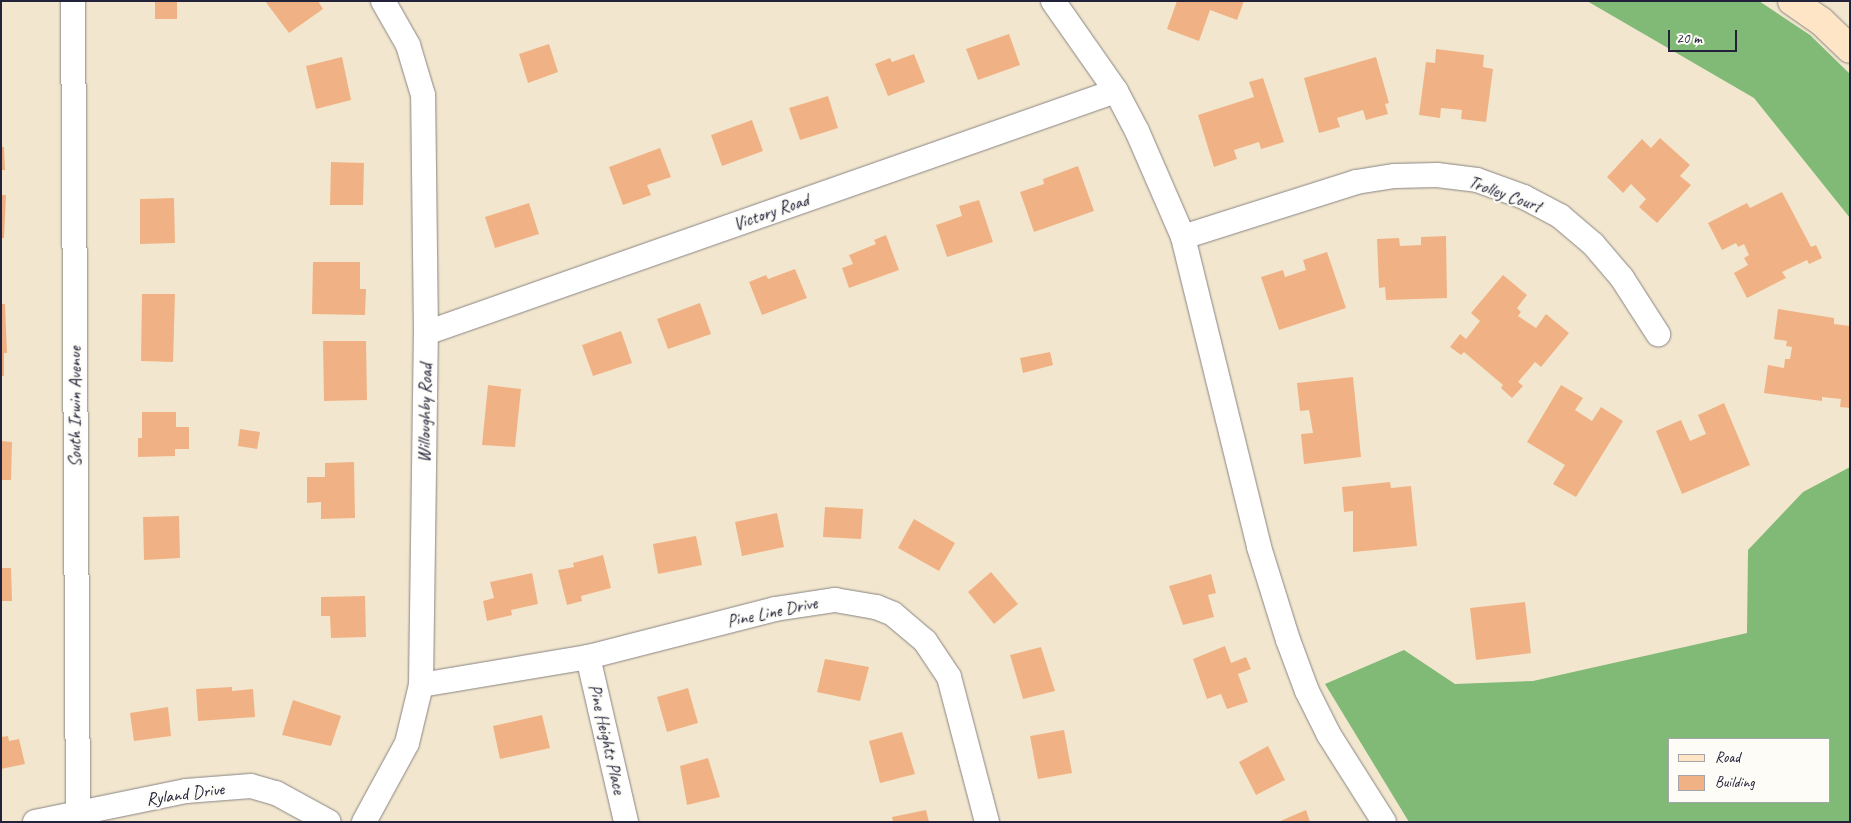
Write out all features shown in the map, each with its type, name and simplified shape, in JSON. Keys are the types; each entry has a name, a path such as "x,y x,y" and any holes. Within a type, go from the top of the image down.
{"street":[{"name":"South Irwin Avenue","path":"73,1 78,813"},
{"name":"Willoughby Road","path":"364,822 407,744 421,685 426,333 423,95 408,45 383,1"},
{"path":"1053,1 1116,91 1138,131 1183,237 1259,548 1288,640 1307,691 1329,735 1384,822"},
{"path":"1792,1 1821,21 1850,49"},
{"name":"Victory Road","path":"426,333 1116,91"},
{"name":"Trolley Court","path":"1183,237 1356,182 1403,175 1437,175 1477,180 1524,197 1560,216 1593,244 1622,278 1658,334"},
{"name":"Pine Line Drive","path":"421,685 588,657 775,609 835,600 876,607 893,614 925,640 949,677 987,822"},
{"name":"Pine Heights Place","path":"588,657 626,822"},
{"name":"Ryland Drive","path":"35,822 186,791 250,786 276,793 329,822"}],"green space":[{"path":"1587,1 1759,1 1810,35 1850,74 1850,218 1754,98"},
{"path":"1850,467 1850,822 1409,822 1325,684 1404,650 1455,684 1533,681 1747,633 1748,550 1803,492"}],"building":[{"path":"155,1 177,1 177,19 155,19"},
{"path":"265,1 318,1 323,9 289,33"},
{"path":"1177,1 1244,1 1237,20 1210,10 1199,41 1167,29"},
{"path":"1009,34 1020,65 978,80 966,49"},
{"path":"549,44 558,72 528,83 519,54"},
{"path":"1436,49 1484,55 1483,67 1493,69 1486,122 1461,119 1462,110 1441,108 1440,118 1419,115 1426,62 1435,63"},
{"path":"914,54 925,82 888,96 875,64 890,58 892,62"},
{"path":"342,57 351,100 316,109 306,66"},
{"path":"1376,57 1389,103 1385,104 1388,114 1366,120 1363,110 1337,118 1340,127 1319,133 1304,78"},
{"path":"1263,78 1284,142 1261,149 1259,142 1234,150 1237,159 1214,167 1198,115 1254,97 1249,82"},
{"path":"828,96 838,128 800,140 789,108"},
{"path":"752,120 763,151 722,166 711,135"},
{"path":"1660,138 1690,165 1680,176 1691,185 1657,223 1639,207 1646,199 1631,184 1623,193 1607,177 1642,139 1651,148"},
{"path":"1,147 4,147 5,170 1,170"},
{"path":"660,148 671,177 647,185 651,195 623,205 609,167"},
{"path":"331,162 364,163 363,205 330,205"},
{"path":"1078,166 1094,211 1034,232 1020,192 1044,184 1043,179"},
{"path":"1782,192 1811,247 1816,245 1822,258 1809,264 1807,260 1782,272 1786,278 1747,298 1734,273 1748,265 1744,258 1749,255 1744,244 1738,247 1736,243 1722,250 1708,223 1747,203 1750,208"},
{"path":"1,195 6,195 4,238 1,238"},
{"path":"174,198 175,243 140,244 140,199"},
{"path":"979,200 993,242 947,257 936,225 962,216 959,206"},
{"path":"529,203 539,234 495,248 485,217"},
{"path":"886,235 899,270 849,288 842,268 853,264 849,255 876,244 874,240"},
{"path":"1446,236 1447,298 1386,300 1385,287 1379,288 1377,239 1399,238 1400,246 1421,245 1421,237"},
{"path":"1327,252 1346,308 1279,330 1261,277 1283,270 1285,277 1306,270 1303,260"},
{"path":"313,262 360,262 360,289 366,289 365,315 312,314"},
{"path":"795,269 807,298 762,315 749,282 766,275 768,279"},
{"path":"1503,275 1527,295 1517,308 1521,312 1518,316 1536,328 1546,314 1569,333 1541,367 1535,362 1518,382 1523,386 1512,398 1501,388 1503,385 1464,352 1461,355 1450,347 1460,334 1466,339 1480,321 1471,313"},
{"path":"142,294 175,294 173,362 141,361"},
{"path":"700,303 711,334 668,349 657,319"},
{"path":"1,304 5,304 7,353 4,353 4,376 1,376"},
{"path":"1778,309 1834,318 1834,324 1850,326 1850,408 1840,407 1841,399 1822,397 1822,401 1764,393 1768,365 1784,368 1785,359 1790,359 1792,347 1786,346 1787,341 1774,339"},
{"path":"621,331 632,363 593,376 582,345"},
{"path":"323,341 366,341 367,400 324,401"},
{"path":"1050,352 1053,365 1023,373 1020,358"},
{"path":"1353,377 1361,457 1304,464 1301,434 1313,433 1309,410 1300,411 1297,383"},
{"path":"488,385 521,389 515,447 482,445"},
{"path":"1561,385 1583,398 1575,410 1592,421 1601,407 1623,421 1576,497 1553,484 1565,465 1527,442"},
{"path":"1724,403 1750,465 1682,494 1656,431 1681,420 1690,441 1706,434 1698,415"},
{"path":"142,412 176,412 176,427 189,427 189,449 175,449 175,456 138,457 138,438 142,438"},
{"path":"240,429 260,432 257,449 238,446"},
{"path":"1,441 12,442 11,480 1,480"},
{"path":"354,462 355,518 321,519 321,502 307,503 307,477 325,477 325,463"},
{"path":"1390,482 1391,488 1411,486 1417,546 1353,552 1353,511 1344,512 1342,487"},
{"path":"825,507 863,509 861,539 823,537"},
{"path":"777,513 784,547 742,556 735,522"},
{"path":"179,516 180,558 144,560 143,517"},
{"path":"914,519 955,543 939,571 898,548"},
{"path":"696,536 702,565 658,574 653,544"},
{"path":"603,555 611,588 581,596 582,601 567,605 558,570 574,567 573,563"},
{"path":"1,568 11,568 12,601 1,601"},
{"path":"991,572 1018,604 994,624 968,592"},
{"path":"532,573 538,604 511,610 512,615 487,621 483,601 494,598 490,582"},
{"path":"1211,574 1216,593 1208,595 1214,617 1183,625 1169,586"},
{"path":"365,596 366,637 331,638 330,616 321,616 321,597"},
{"path":"1525,602 1531,653 1476,660 1470,608"},
{"path":"1225,646 1231,663 1246,657 1251,669 1238,674 1248,702 1227,709 1221,694 1207,699 1193,659"},
{"path":"1041,647 1055,691 1023,699 1010,655"},
{"path":"825,659 869,667 860,701 817,692"},
{"path":"232,687 232,691 253,689 255,717 198,721 196,689"},
{"path":"688,688 698,723 667,732 657,697"},
{"path":"293,700 341,716 331,746 282,735"},
{"path":"168,707 171,736 134,741 130,713"},
{"path":"542,715 550,748 500,759 493,726"},
{"path":"1064,730 1072,773 1038,779 1030,736"},
{"path":"902,732 915,774 880,783 869,741"},
{"path":"8,736 9,741 19,739 25,764 1,769 1,737"},
{"path":"1268,746 1285,780 1256,795 1239,762"},
{"path":"708,758 720,797 687,805 680,766"},
{"path":"926,810 929,822 893,822 892,817"},
{"path":"1306,810 1310,822 1278,822"}]}
